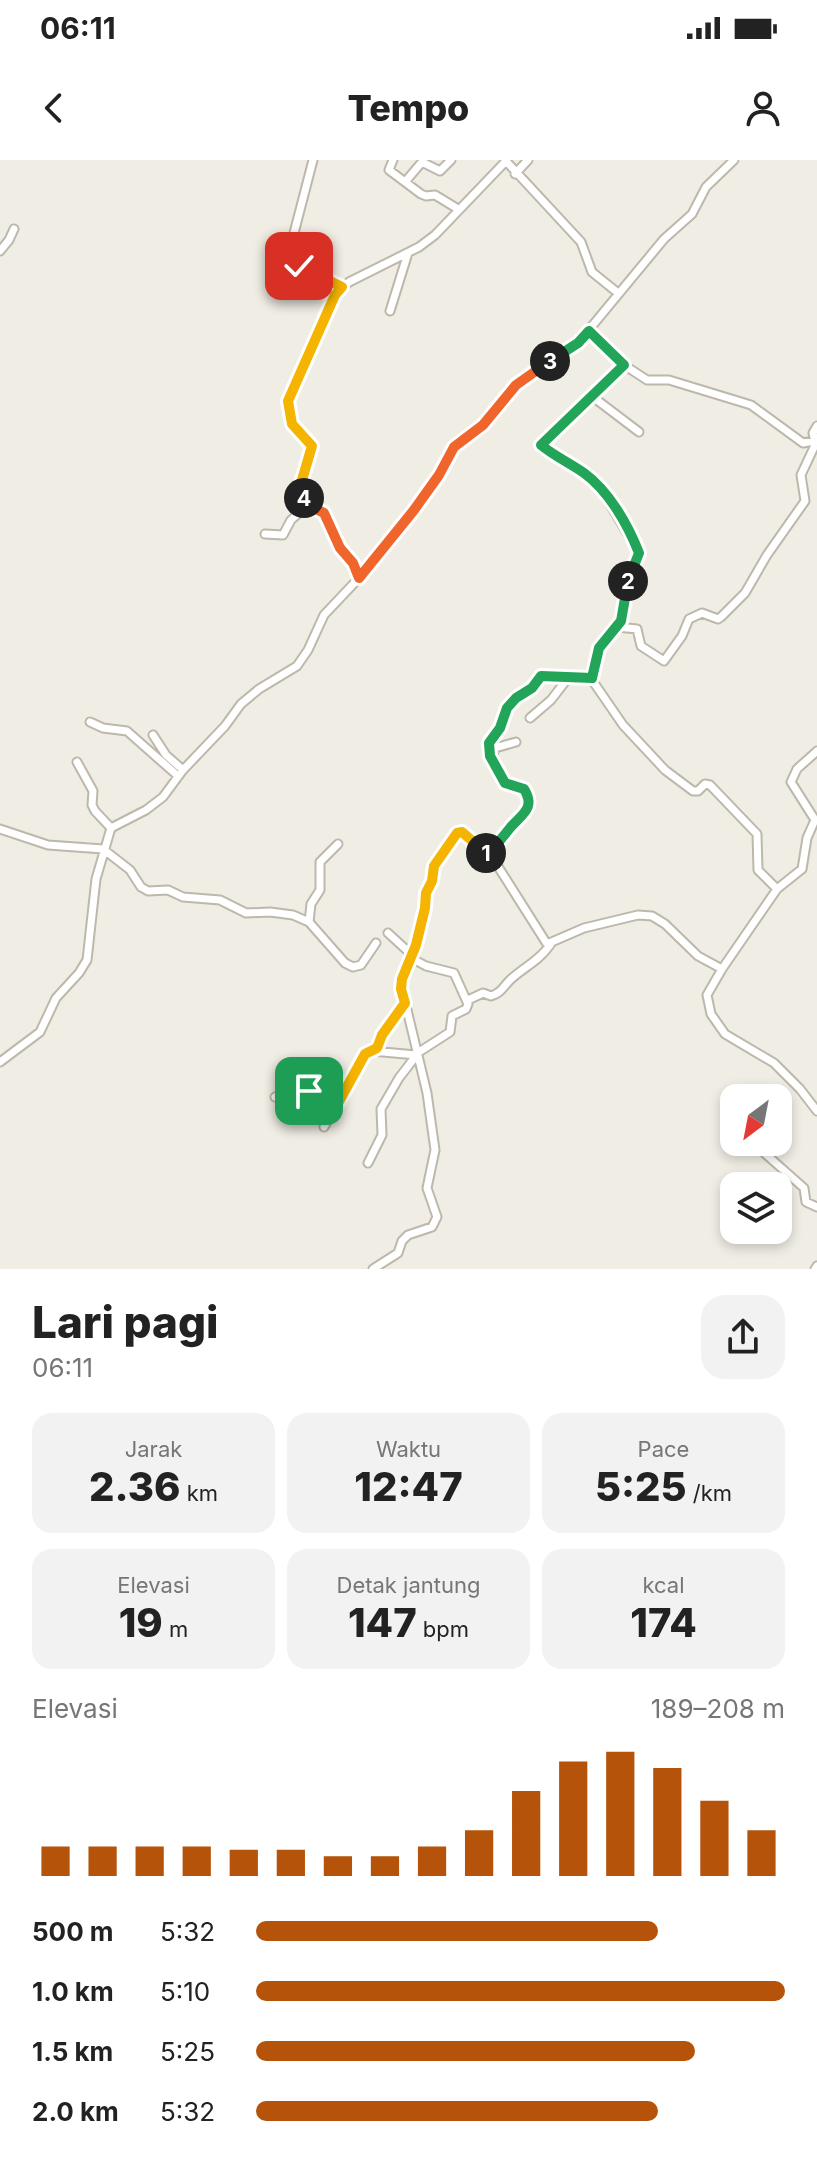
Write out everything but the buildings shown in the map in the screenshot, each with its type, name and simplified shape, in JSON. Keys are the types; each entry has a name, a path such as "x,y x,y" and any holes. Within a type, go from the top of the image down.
{"street":[{"path":"294,233 313,160"},
{"path":"393,160 389,170 421,194 435,195 458,209"},
{"path":"405,182 422,162 440,171 451,160"},
{"path":"515,174 528,160"},
{"path":"0,1062 40,1032 56,998 84,966 96,879 111,828 155,803 241,704 297,666 324,615 359,578 414,510 454,447 483,425 516,385 578,343 664,239 692,214 706,187 734,160"},
{"path":"359,578 353,563 340,548 324,513 308,505 304,497 302,480 312,446 292,424 288,401 335,295 342,287 408,253 435,235 505,161 549,204 581,242 592,272 618,293"},
{"path":"0,251 14,229"},
{"path":"390,311 408,253"},
{"path":"299,266 342,287"},
{"path":"589,331 624,365 647,380 669,380 751,405 803,443 816,443"},
{"path":"624,365 541,445 598,484 635,544 638,558 625,588 621,621 599,648 592,678 614,714 665,770 693,791 698,791 705,784 710,785 753,828 758,837 758,870 777,889"},
{"path":"593,397 639,432"},
{"path":"617,627 637,629 641,646 664,661 682,636 689,619 702,613 718,619 745,593 805,501 801,475 816,443 813,433 817,426"},
{"path":"265,534 283,535 291,520 308,505"},
{"path":"488,855 526,814 529,805 521,786 505,783 489,753 489,743 500,728 507,708 532,688 541,676 592,678"},
{"path":"530,718 551,700 568,678"},
{"path":"90,722 103,728 127,731 180,773"},
{"path":"153,735 180,773"},
{"path":"494,762 495,748 516,742"},
{"path":"817,751 797,769 791,782 815,820 807,838 804,860 797,874 777,889 707,995 717,1025 734,1040 774,1063 817,1111"},
{"path":"77,762 93,791 95,811 111,828"},
{"path":"0,829 48,845 103,849 130,870 141,887 148,891 168,890 183,897 220,900 246,913 286,913 309,922 345,963 353,967 361,965 376,943"},
{"path":"373,1269 398,1253 408,1235 429,1229 436,1220 427,1181 435,1147 402,982 412,956 434,866 457,833 462,832 488,855 520,897 550,945"},
{"path":"309,922 311,904 320,890 320,862 338,844"},
{"path":"804,860 817,862"},
{"path":"468,1000 483,993 491,996 498,994 540,958 550,945 584,928 645,915 665,924 698,956 722,969"},
{"path":"368,1163 382,1135 381,1109 417,1053 450,1032 452,1016 466,1009 468,1000 454,973 426,966 388,933"},
{"path":"372,1051 405,1003"},
{"path":"324,1127 365,1054 372,1051 417,1053"},
{"path":"275,1097 303,1085 331,1116"},
{"path":"768,1156 804,1188 806,1202 817,1207"}],"route":[{"path":"299,266 342,287 335,295 288,401 292,424 312,446 302,480 304,497 308,505 324,513 340,548 353,563 359,578 414,510 454,447 483,425 516,385 578,343 589,331 624,365 541,445 598,484 639,553 625,588 621,621 599,648 592,678 541,676 532,688 507,708 500,728 489,743 490,756 505,783 521,786 525,791 529,799 526,814 488,855 462,832 457,833 434,866 412,957 402,979 405,1003 382,1035 377,1048 368,1051 361,1060 331,1116 309,1091"}]}
